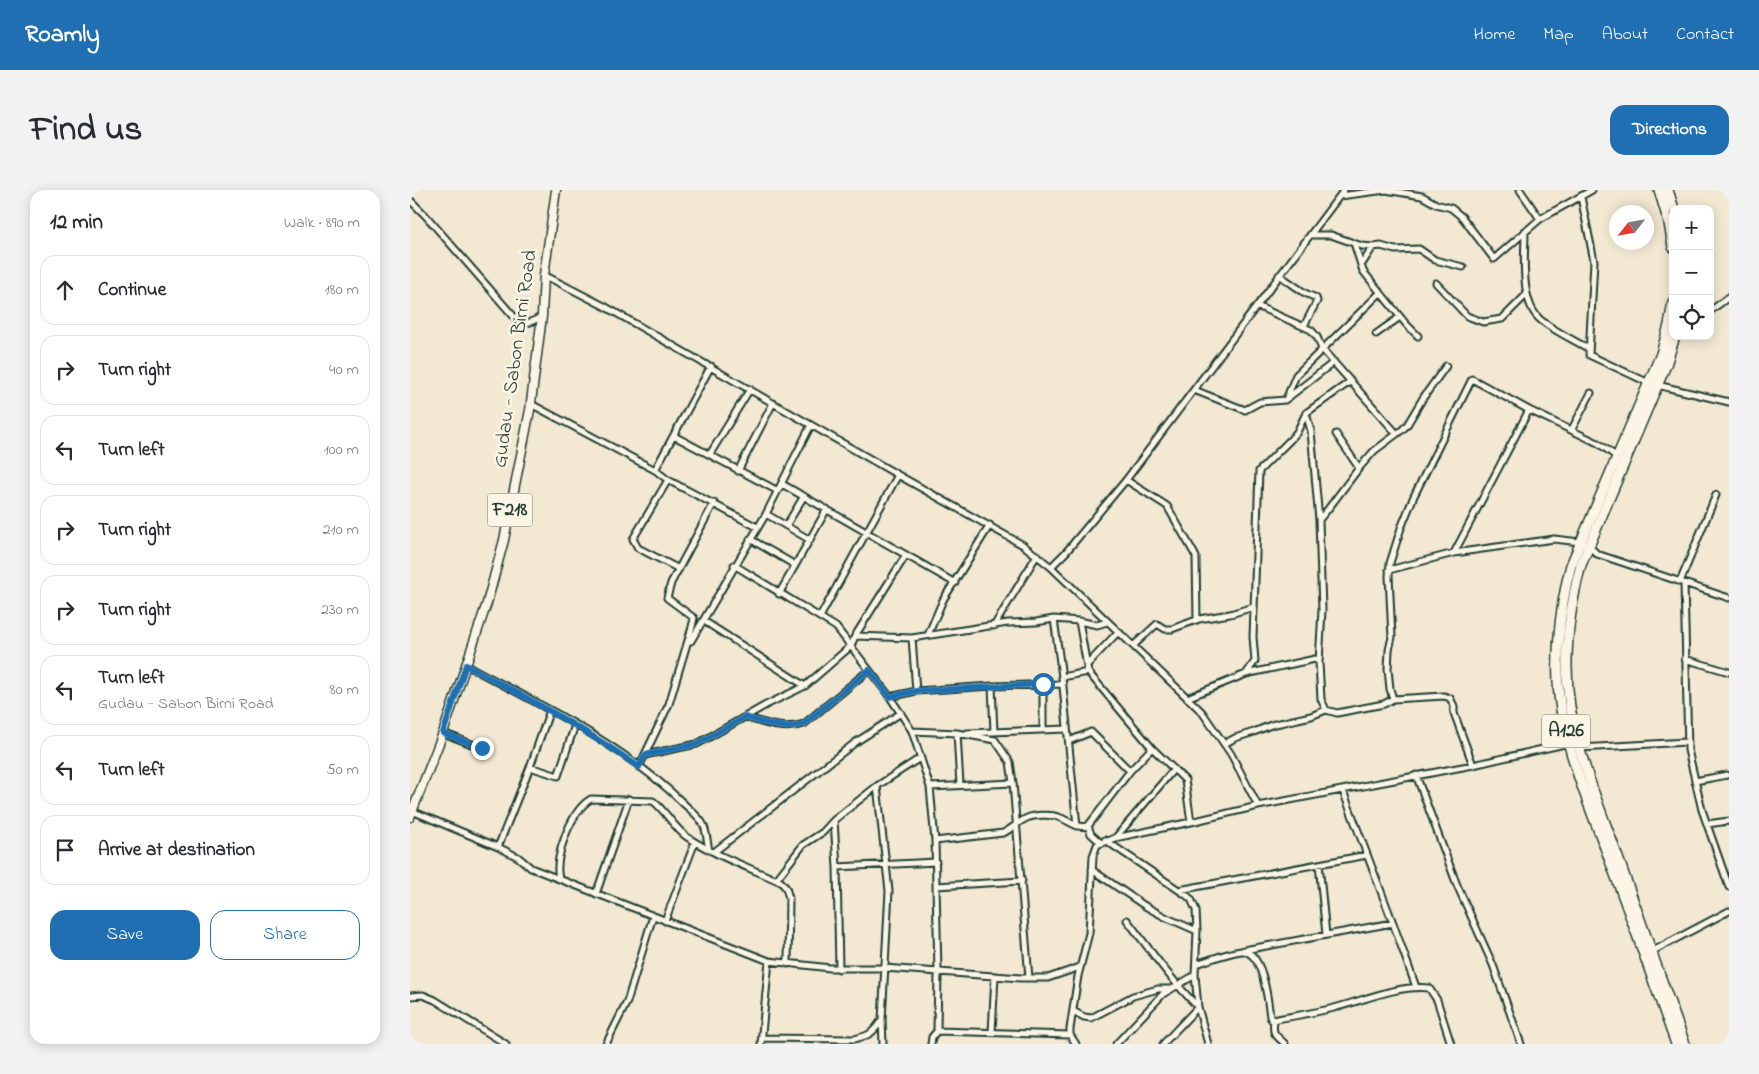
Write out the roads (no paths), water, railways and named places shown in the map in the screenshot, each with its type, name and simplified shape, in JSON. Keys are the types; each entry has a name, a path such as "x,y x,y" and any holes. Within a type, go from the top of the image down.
{"highway":[{"path":"1659,190 1669,228"},
{"path":"1668,190 1673,205"},
{"name":"A126","path":"1653,384 1669,321"},
{"name":"A126","path":"1673,340 1564,591 1559,636 1560,696 1569,743 1676,1044"},
{"name":"A126","path":"1585,544 1617,457 1641,412"},
{"name":"A126","path":"1580,556 1572,600 1569,646 1569,692 1574,725 1590,780 1685,1044"}],"main road":[{"name":"Gudau - Sabon Birni Road","path":"411,814 443,733 491,587 504,540 531,404 542,316 544,275 556,190"}],"street":[{"path":"1051,567 1066,552 1126,480 1344,190"},
{"path":"1340,196 1386,190 1422,196 1436,204 1451,208 1462,217 1494,259 1503,254 1525,231 1540,219 1592,190"},
{"path":"1520,190 1540,219"},
{"path":"1581,197 1594,261 1589,350 1591,356 1653,384 1729,402"},
{"path":"410,200 516,319 522,323 529,323 542,316"},
{"path":"1525,231 1525,287 1534,312 1540,320 1589,350"},
{"path":"1310,235 1331,235 1354,243 1372,247 1381,246 1395,250 1419,249 1435,260 1463,266"},
{"path":"1354,243 1363,270 1400,317 1418,336"},
{"path":"1362,264 1372,247"},
{"path":"544,275 711,366 898,475 1023,544 1051,567 1202,712 1231,754 1258,806"},
{"path":"1279,275 1305,293 1316,298 1304,326"},
{"path":"1436,283 1467,316 1483,322 1502,319 1527,294"},
{"path":"1287,397 1296,375 1380,292"},
{"path":"1714,308 1728,299"},
{"path":"1257,306 1314,332 1322,349 1397,434"},
{"path":"1376,334 1400,317"},
{"path":"1194,390 1245,410 1260,402 1284,400 1334,362"},
{"path":"655,470 711,366"},
{"path":"1319,520 1374,451 1407,425 1423,398 1446,366"},
{"path":"1393,699 1388,669 1392,637 1389,570 1401,528 1414,496 1472,380 1529,410 1572,429 1598,443 1617,457"},
{"path":"1246,674 1255,661 1254,607 1259,471 1291,439 1306,413 1351,381"},
{"path":"710,454 750,389"},
{"path":"1572,429 1591,393"},
{"path":"738,471 773,403"},
{"path":"531,404 757,527"},
{"path":"1454,553 1529,410"},
{"path":"1306,413 1309,421 1319,520 1322,610 1319,662 1321,699 1326,710"},
{"path":"1302,422 1309,421"},
{"path":"687,647 766,514 812,425"},
{"path":"1336,434 1359,468"},
{"path":"674,436 778,492"},
{"path":"820,617 898,475"},
{"path":"668,480 633,539 638,548 679,568"},
{"path":"1126,480 1167,506 1194,553 1196,557 1197,620"},
{"path":"782,484 955,583"},
{"path":"1716,495 1682,582 1688,708 1687,742 1707,824 1729,887"},
{"path":"786,526 804,496"},
{"path":"639,767 669,704 694,618 667,598 671,583 714,503"},
{"path":"779,594 827,509"},
{"path":"766,514 810,540"},
{"path":"928,636 943,600 990,525"},
{"path":"750,539 796,565"},
{"path":"1389,570 1454,553 1554,539 1585,544 1596,554 1729,598"},
{"path":"1580,556 1596,554"},
{"path":"645,755 697,744 805,686 851,646 906,555"},
{"path":"994,626 1036,555"},
{"path":"734,566 836,627 890,697 912,731 930,786 935,841 938,973 937,1031 932,1037 931,1044"},
{"path":"1133,646 1157,624 1165,629 1172,629 1197,620 1254,607"},
{"path":"856,636 912,638 1054,619 1097,625 1107,622"},
{"path":"1054,619 1063,684 1077,826"},
{"path":"704,620 805,686"},
{"path":"1079,621 1088,672 1152,748 1185,780 1191,822"},
{"path":"1087,665 1118,632"},
{"path":"912,638 916,691"},
{"path":"1685,659 1729,672"},
{"path":"1187,698 1246,674 1315,660 1319,662"},
{"path":"466,665 550,710 607,744 672,792 703,823 711,851"},
{"path":"745,717 770,725 792,728 804,724 869,670"},
{"path":"1062,676 1088,672"},
{"path":"1043,684 1043,730"},
{"path":"890,697 916,691 1063,684"},
{"path":"992,686 994,732"},
{"path":"1224,744 1270,724 1311,716 1326,710 1337,713 1384,704 1393,699 1444,696 1450,698 1454,706 1454,713 1473,764"},
{"path":"498,847 530,767 550,710"},
{"path":"711,851 856,742 902,714"},
{"path":"530,767 558,776 575,725"},
{"path":"912,731 956,733 1066,729"},
{"path":"1069,741 1091,732 1130,771"},
{"path":"443,733 482,748"},
{"path":"956,733 995,740 1010,762 1018,824 1029,978"},
{"path":"956,733 960,785"},
{"path":"1580,748 1687,742"},
{"path":"1076,1044 1070,1034 1080,967 1089,933 1093,856 1097,845 1103,841 1258,806 1343,791 1569,743"},
{"path":"1088,826 1130,771 1152,748"},
{"path":"776,880 804,845 823,832 834,820 876,786 920,758"},
{"path":"1116,838 1174,769"},
{"path":"1416,775 1448,862 1493,965 1521,1044"},
{"path":"1695,781 1727,775"},
{"path":"930,786 1014,783"},
{"path":"876,786 889,891 884,968 883,1044"},
{"path":"1343,791 1416,987"},
{"path":"559,878 557,868 568,828 578,809 584,803 591,799 653,801 676,828 695,842 776,880 786,888 789,898 788,964"},
{"path":"596,894 629,799"},
{"path":"411,814 498,847 518,857 531,868 769,961 839,969 884,968 1029,978 1048,978 1080,967"},
{"path":"935,841 1003,833 1028,817 1052,815 1077,826 1088,826"},
{"path":"834,820 839,969"},
{"path":"1707,824 1729,821"},
{"path":"1088,826 1091,834 1191,899 1196,910 1198,931 1196,964 1198,1007 1208,1044"},
{"path":"664,921 695,842"},
{"path":"1179,890 1367,855"},
{"path":"836,867 936,862"},
{"path":"1319,864 1326,935"},
{"path":"1092,870 1145,906 1198,931"},
{"path":"936,886 1022,881"},
{"path":"1651,952 1729,911"},
{"path":"606,1044 626,1002 653,916"},
{"path":"1127,920 1177,986 1198,1007"},
{"path":"1196,964 1242,951 1393,922"},
{"path":"1242,951 1250,953 1262,968 1270,1017 1274,1020"},
{"path":"761,1044 769,961"},
{"path":"1116,1044 1171,989 1196,975"},
{"path":"992,1032 995,976"},
{"path":"1274,1020 1334,1008 1396,990 1416,987 1429,988 1437,1000 1451,1044"},
{"path":"1073,1011 1084,1017 1092,1018 1133,996 1158,989 1171,989"},
{"path":"410,996 423,995 435,1000 506,1044"},
{"path":"1163,1044 1198,1007"},
{"path":"762,1038 854,1039 867,1036 875,1030 882,1020"},
{"path":"1274,1020 1274,1035 1285,1044"},
{"path":"937,1031 1070,1034"}]}
